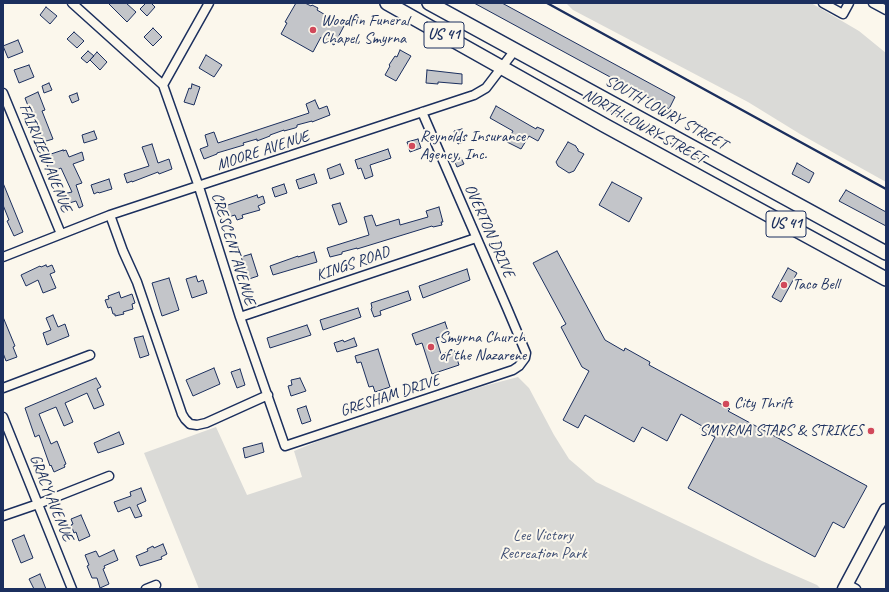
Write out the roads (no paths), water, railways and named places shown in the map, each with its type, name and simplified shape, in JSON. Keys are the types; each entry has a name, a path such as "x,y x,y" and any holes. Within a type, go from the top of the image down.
{"main road":[{"name":"NORTH LOWRY STREET","path":"387,3 501,68 886,278"},
{"name":"SOUTH LOWRY STREET","path":"429,3 886,253"},
{"path":"686,169 695,149"}],"street":[{"name":"CRESCENT AVENUE","path":"72,3 163,85 199,187 240,317 285,446"},
{"path":"163,85 209,3"},
{"path":"823,3 843,14 849,3"},
{"path":"873,3 886,10"},
{"name":"MOORE AVENUE","path":"3,257 110,215 199,187 474,95 486,88 515,50"},
{"name":"FAIRVIEW AVENUE","path":"3,93 61,234"},
{"name":"OVERTON DRIVE","path":"422,112 526,353 524,362"},
{"path":"110,215 123,251 137,282 185,420 190,424 197,425 206,423 268,395"},
{"name":"KINGS ROAD","path":"240,317 476,238"},
{"path":"3,388 90,355"},
{"name":"GRESHAM DRIVE","path":"285,446 502,374 513,370 524,362"},
{"name":"GRACY AVENUE","path":"3,417 72,589"},
{"path":"3,516 38,504 108,476"},
{"path":"849,587 886,510"},
{"path":"146,589 156,585"}],"railway":[{"path":"547,3 886,189"}],"place":[{"name":"Woodfin Funeral Chapel, Smyrna","path":"313,30"},
{"name":"Reynolds Insurance Agency, Inc.","path":"412,146"},
{"name":"Taco Bell","path":"784,285"},
{"name":"Smyrna Church of the Nazarene","path":"431,347"},
{"name":"City Thrift","path":"726,404"},
{"name":"SMYRNA STARS & STRIKES","path":"871,431"}],"park label":[{"name":"Lee Victory Recreation Park","path":"543,545"}]}
